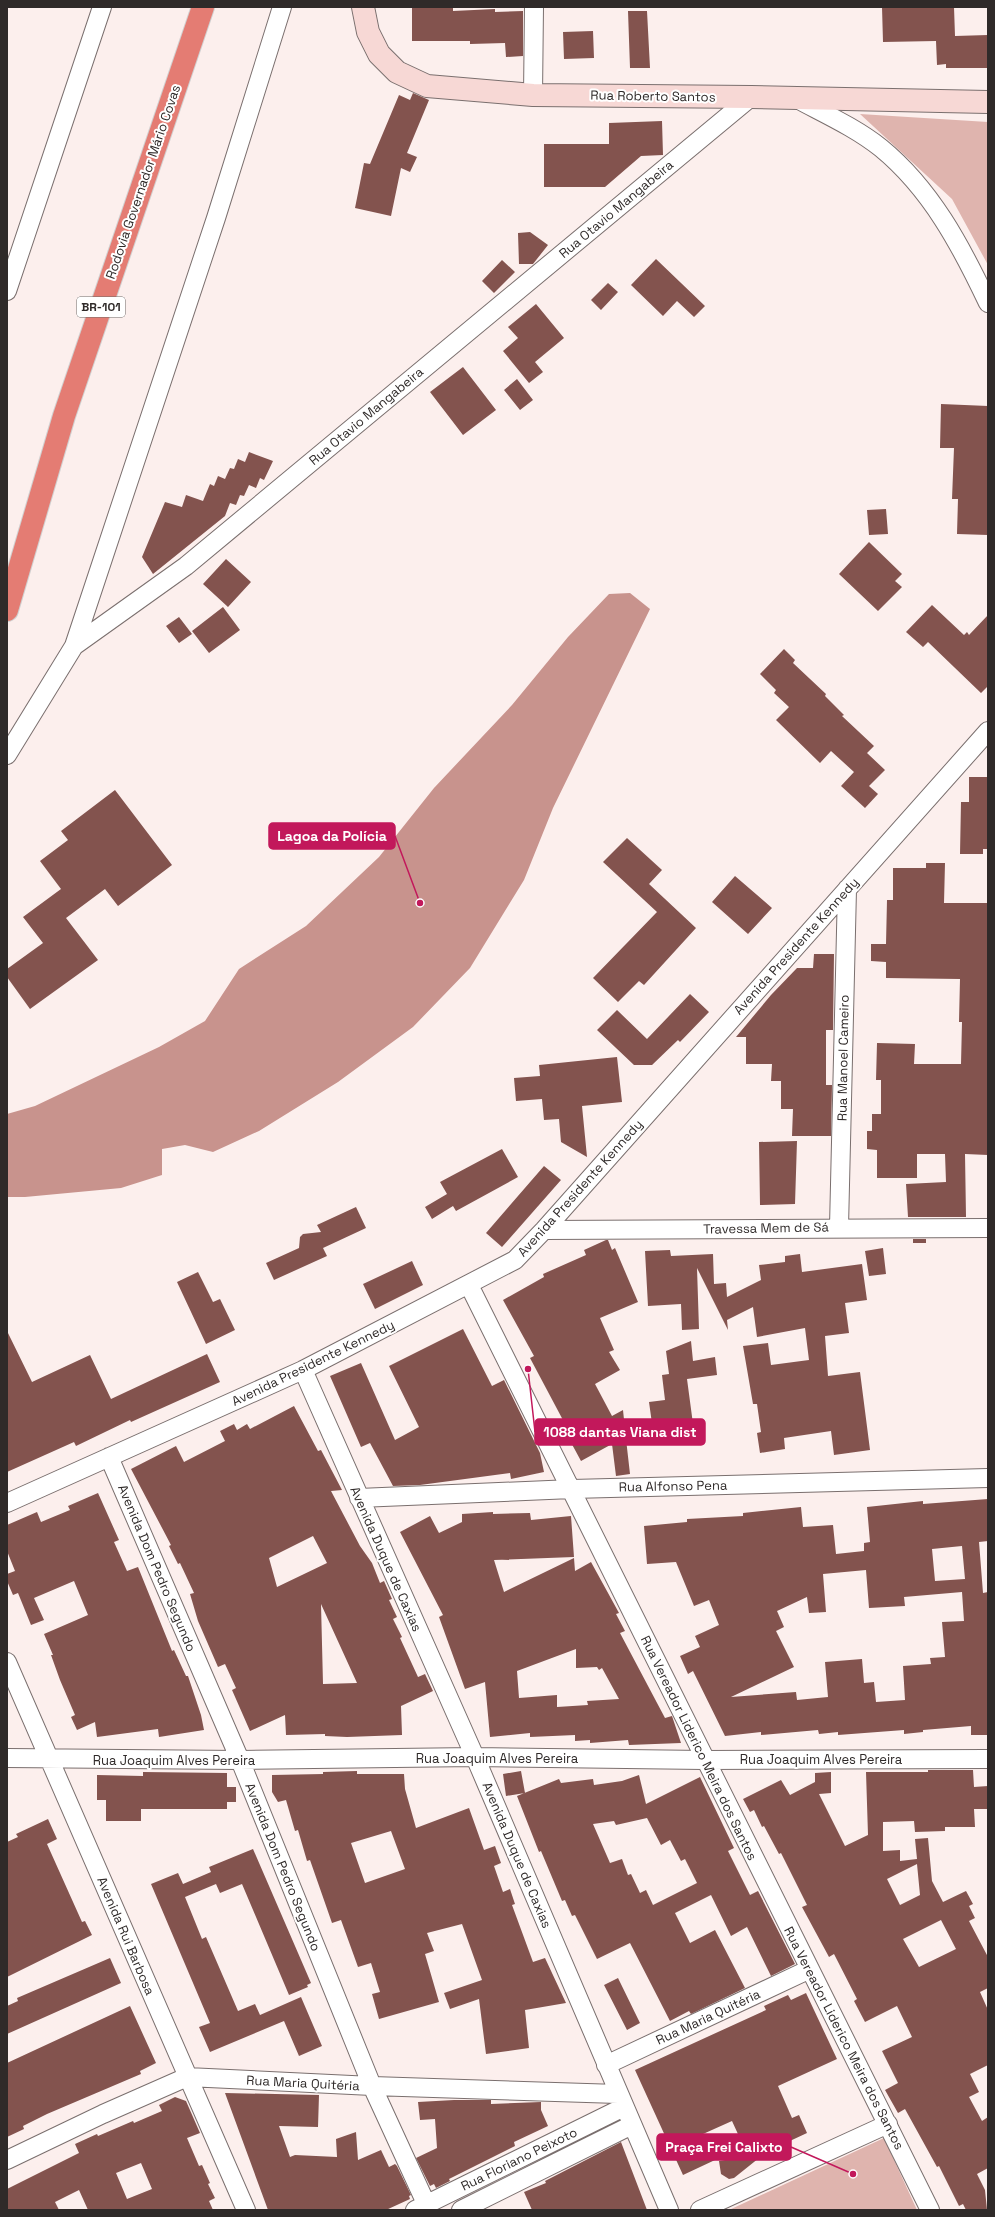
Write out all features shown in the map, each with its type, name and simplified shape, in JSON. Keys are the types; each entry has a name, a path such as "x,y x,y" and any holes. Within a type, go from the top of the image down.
{"highway":[{"name":"Rodovia Governador Mário Covas","path":"7,610 64,416 203,7"}],"main road":[{"name":"Rua Roberto Santos","path":"363,7 368,32 379,54 397,72 427,86 533,95 751,97 988,102"}],"street":[{"path":"7,291 102,7"},
{"path":"74,646 216,218 282,7"},
{"path":"533,95 534,7"},
{"name":"Rua Otavio Mangabeira","path":"7,755 74,646 186,566 751,97"},
{"path":"797,99 850,128 881,148 925,193 951,230 988,303"},
{"name":"Avenida Presidente Kennedy","path":"7,1503 303,1370 515,1260 544,1230 988,731"},
{"name":"Rua Manoel Cameiro","path":"840,1227 847,889"},
{"name":"Travessa Mem de Sá","path":"544,1230 840,1227 988,1228"},
{"name":"Rua Vereador Liderico Meira dos Santos","path":"469,1285 572,1489 704,1760 930,2210"},
{"name":"Avenida Duque de Caxias","path":"303,1370 475,1757 669,2210"},
{"name":"Avenida Dom Pedro Segundo","path":"109,1457 240,1760 372,2086 424,2208"},
{"name":"Rua Alfonso Pena","path":"359,1498 572,1489 988,1478"},
{"name":"Avenida Rui Barbosa","path":"7,1662 246,2210"},
{"name":"Rua Joaquim Alves Pereira","path":"7,1758 50,1760 240,1760 475,1757 704,1760 988,1758"},
{"name":"Rua Maria Quitéria","path":"606,2065 810,1969"},
{"name":"Rua Maria Quitéria","path":"7,2160 103,2114 187,2077 621,2100"},
{"name":"Rua Floriano Peixoto","path":"424,2208 621,2100"},
{"path":"700,2210 888,2124"},
{"name":"Rua Floriano Peixoto","path":"461,2210 632,2126"}],"shaded area":[{"path":"860,114 988,122 988,265 952,199"},
{"path":"630,593 650,609 553,808 524,880 470,968 413,1027 338,1082 259,1131 213,1152 185,1145 162,1149 162,1175 121,1188 25,1197 7,1197 7,1114 35,1106 159,1047 205,1021 239,969 306,926 379,857 434,788 512,705 568,637 609,594"},
{"path":"884,2138 917,2210 729,2210"}],"building":[{"path":"412,7 453,7 453,11 495,9 495,12 523,11 523,56 506,57 505,43 470,44 470,41 412,41"},
{"path":"882,7 954,7 955,36 988,35 988,68 946,68 946,64 937,65 936,41 883,42"},
{"path":"628,11 647,11 650,68 630,68"},
{"path":"593,31 594,58 564,59 563,32"},
{"path":"413,93 429,100 407,153 417,157 410,172 401,168 391,216 355,208 364,163 370,164 399,95 410,100"},
{"path":"662,121 663,155 641,156 605,187 544,187 544,144 609,144 609,123"},
{"path":"530,232 548,245 533,264 519,264 518,233"},
{"path":"656,259 705,306 694,317 677,301 663,316 631,285"},
{"path":"502,260 515,272 494,293 482,281"},
{"path":"608,283 618,292 601,310 591,300"},
{"path":"536,304 564,338 535,362 543,372 529,383 503,351 518,338 508,327"},
{"path":"463,367 496,410 463,435 430,392"},
{"path":"517,379 533,400 520,410 504,390"},
{"path":"941,404 988,406 988,535 957,534 958,499 952,499 954,448 940,448"},
{"path":"249,452 273,461 264,480 260,478 256,488 249,485 244,496 240,495 236,505 230,503 225,516 153,574 142,557 165,502 182,507 186,495 203,501 210,484 214,486 218,476 225,479 230,468 234,469 238,459 245,462"},
{"path":"886,509 888,534 869,535 867,510"},
{"path":"869,542 902,574 895,581 902,587 878,611 839,574"},
{"path":"226,559 251,582 228,607 203,584"},
{"path":"932,605 964,635 967,632 969,635 988,615 988,686 981,693 928,642 923,647 906,632"},
{"path":"223,607 240,630 209,653 192,631"},
{"path":"179,617 192,634 179,643 166,626"},
{"path":"784,649 795,660 793,663 826,694 825,696 844,715 842,716 874,746 867,753 885,770 869,786 878,794 865,808 841,786 854,772 831,751 820,763 776,720 789,707 774,693 776,690 760,674"},
{"path":"969,777 988,777 988,849 983,849 983,854 960,854 961,802 969,802"},
{"path":"115,790 172,865 118,906 105,889 66,918 98,960 30,1009 7,977 7,969 43,943 23,917 61,889 40,861 68,840 61,831"},
{"path":"627,838 662,870 649,884 696,928 644,985 639,981 618,1002 593,978 657,912 603,862"},
{"path":"926,863 945,863 944,903 988,903 988,1155 965,1154 966,1217 908,1217 906,1184 946,1182 945,1154 917,1154 917,1178 877,1178 877,1150 867,1149 867,1131 872,1131 872,1114 881,1114 881,1080 876,1080 877,1043 915,1044 914,1064 961,1064 962,1022 959,1022 960,979 886,978 886,962 871,961 871,944 886,944 887,900 893,900 893,868 926,868"},
{"path":"735,876 772,908 748,934 712,902"},
{"path":"814,954 834,954 833,1030 826,1030 826,1085 832,1085 831,1136 792,1136 793,1109 781,1109 781,1081 771,1081 772,1064 746,1064 746,1037 736,1037 771,995 797,968 813,968"},
{"path":"690,994 709,1012 680,1042 678,1040 652,1065 634,1065 597,1030 617,1010 647,1039"},
{"path":"617,1057 622,1102 582,1106 587,1157 561,1142 559,1119 544,1120 542,1099 516,1101 514,1078 540,1076 539,1065"},
{"path":"797,1141 795,1204 760,1205 759,1142"},
{"path":"502,1149 518,1177 456,1211 453,1206 432,1219 425,1207 447,1194 440,1182"},
{"path":"544,1166 561,1180 502,1247 486,1233"},
{"path":"356,1207 366,1228 323,1248 327,1256 274,1280 266,1263 299,1248 300,1237 303,1234 321,1232 317,1225"},
{"path":"913,1239 926,1239 926,1243 913,1243"},
{"path":"608,1240 612,1250 615,1248 638,1302 600,1318 614,1350 609,1352 620,1370 595,1384 612,1416 623,1410 630,1474 616,1476 612,1444 581,1461 561,1424 564,1422 530,1358 534,1356 503,1300 544,1277 543,1274 586,1255 584,1250"},
{"path":"883,1248 886,1274 869,1276 865,1251"},
{"path":"670,1250 671,1256 713,1254 714,1284 726,1283 727,1297 761,1280 759,1265 785,1262 785,1256 800,1254 802,1272 862,1264 867,1300 845,1303 849,1333 825,1336 828,1376 860,1372 870,1450 834,1455 831,1431 784,1438 785,1449 760,1453 757,1433 761,1432 757,1404 753,1404 743,1346 768,1343 771,1365 809,1360 805,1328 757,1337 753,1307 727,1320 728,1330 697,1268 699,1329 682,1330 681,1304 648,1306 645,1251"},
{"path":"412,1261 423,1285 375,1309 363,1284"},
{"path":"198,1272 213,1302 220,1299 235,1330 206,1344 177,1282"},
{"path":"463,1329 492,1386 504,1380 540,1453 544,1472 511,1479 510,1473 420,1485 393,1486 370,1443 361,1447 330,1376 361,1363 395,1440 419,1427 389,1366"},
{"path":"7,1331 32,1382 90,1355 111,1399 207,1354 220,1382 131,1422 130,1420 76,1446 74,1442 7,1472"},
{"path":"691,1341 693,1361 715,1357 717,1375 687,1379 695,1439 655,1445 649,1402 665,1400 662,1375 669,1374 666,1351"},
{"path":"294,1406 318,1451 321,1450 342,1490 331,1491 360,1546 372,1563 380,1583 384,1581 392,1599 389,1600 397,1617 393,1619 418,1677 425,1674 433,1691 401,1706 402,1735 347,1737 325,1736 325,1734 286,1735 285,1715 250,1731 232,1690 236,1688 225,1664 218,1667 198,1621 190,1594 194,1593 180,1563 178,1564 169,1546 171,1545 131,1469 176,1446 184,1462 225,1441 220,1431 234,1424 237,1430 247,1424 250,1429","holes":["313,1536 327,1563 277,1587 269,1558","321,1604 357,1683 323,1684"]},
{"path":"98,1493 119,1540 114,1542 127,1571 138,1567 172,1651 174,1650 186,1676 188,1676 201,1715 204,1730 159,1737 158,1729 97,1737 95,1722 77,1730 71,1717 75,1715 60,1680 51,1655 53,1655 44,1634 88,1615 74,1581 34,1598 44,1620 31,1625 18,1593 13,1595 7,1581 7,1574 15,1571 7,1551 7,1525 37,1512 41,1522 70,1510 68,1506"},
{"path":"988,1499 988,1541 979,1542 983,1593 988,1592 988,1735 971,1735 971,1726 923,1730 923,1732 904,1734 904,1730 838,1735 838,1732 819,1734 818,1730 761,1735 761,1732 725,1736 693,1671 688,1674 680,1656 700,1647 695,1636 719,1625 709,1600 694,1606 676,1562 647,1564 644,1526 687,1522 687,1519 743,1516 743,1513 801,1507 803,1527 833,1525 836,1554 864,1551 864,1543 870,1542 867,1507 923,1501 923,1504","holes":["962,1546 965,1579 935,1581 932,1549","866,1570 869,1608 905,1606 904,1597 962,1592 964,1621 942,1622 945,1657 930,1658 931,1664 903,1666 905,1700 876,1702 874,1682 864,1683 862,1659 825,1662 828,1697 797,1700 796,1692 731,1697 794,1667 776,1631 784,1627 777,1611 807,1597 809,1613 826,1612 823,1574"]},
{"path":"493,1512 493,1514 530,1513 531,1520 571,1516 574,1557 494,1560 504,1592 574,1558 575,1571 591,1562 619,1613 616,1614 625,1631 620,1633 665,1718 672,1716 681,1743 629,1745 628,1740 590,1743 590,1740 575,1741 575,1735 530,1737 530,1733 490,1737 485,1682 465,1689 439,1617 443,1615 400,1532 430,1516 439,1533 462,1522 462,1514","holes":["576,1649 576,1668 597,1667 599,1670 602,1668 619,1699 587,1701 588,1705 557,1707 557,1695 519,1698 517,1671"]},
{"path":"928,1770 973,1770 974,1787 988,1786 988,1809 974,1809 975,1827 945,1827 945,1831 915,1832 914,1821 883,1822 883,1851 900,1850 900,1861 917,1859 915,1839 928,1838 932,1881 943,1902 966,1891 973,1904 969,1906 975,1918 969,1921 988,1957 988,1988 980,1992 988,2010 988,2065 970,2074 979,2092 969,2097 982,2121 988,2117 988,2168 977,2174 985,2190 987,2210 966,2210 963,2204 959,2206 939,2166 937,2167 905,2109 898,2113 885,2090 898,2083 882,2051 912,2037 897,2006 865,2022 854,2001 857,1999 834,1954 829,1957 802,1907 807,1905 781,1853 779,1854 764,1826 762,1827 754,1810 750,1812 743,1799 781,1780 790,1795 815,1782 815,1773 831,1772 831,1793 819,1794 845,1846 868,1835 866,1772 928,1772","holes":["917,1864 920,1895 900,1905 887,1879","941,1920 956,1949 919,1967 903,1939"]},
{"path":"357,1771 357,1774 404,1774 405,1789 416,1828 469,1808 484,1850 495,1846 501,1863 494,1866 503,1892 510,1889 515,1904 512,1905 533,1962 545,1958 566,2003 525,2010 529,2048 486,2054 479,1999 450,2009 444,1993 482,1980 462,1924 427,1933 434,1951 425,1954 439,2002 379,2019 372,1994 380,1992 371,1963 358,1967 341,1920 332,1923 310,1860 307,1861 298,1830 295,1831 286,1800 278,1802 272,1792 272,1775 323,1774 323,1772","holes":["391,1831 405,1869 365,1883 351,1843"]},
{"path":"521,1771 525,1793 506,1796 503,1774"},
{"path":"143,1772 227,1773 227,1787 236,1787 236,1802 227,1802 227,1809 141,1809 141,1821 106,1821 106,1800 97,1800 97,1775 143,1776"},
{"path":"639,1775 646,1804 700,1777 734,1848 728,1851 750,1895 758,1891 795,1964 771,1976 747,1927 731,1936 711,1895 675,1913 690,1943 715,1930 745,1988 691,2014 689,2011 670,2021 630,1943 597,1959 575,1915 572,1916 565,1900 562,1901 541,1851 539,1852 517,1796 559,1779 561,1783 593,1779 594,1785 622,1781","holes":["647,1818 661,1845 670,1840 681,1861 685,1859 697,1883 653,1905 646,1890 640,1893 631,1874 628,1875 622,1859 610,1863 593,1824 614,1821 616,1825"]},
{"path":"48,1819 57,1839 47,1844 82,1922 85,1921 92,1935 7,1977 7,1842 18,1837 16,1834"},
{"path":"253,1849 311,1983 307,1985 308,1987 289,1995 242,1884 220,1893 216,1884 185,1897 202,1939 206,1937 238,2011 255,2004 260,2015 301,1997 322,2046 299,2056 284,2021 210,2052 199,2027 210,2023 151,1884 178,1873 183,1884 211,1872 209,1867"},
{"path":"110,1958 121,1983 7,2034 7,2006 18,2001 17,1998"},
{"path":"618,1978 640,2023 627,2030 604,1985"},
{"path":"806,1993 837,2059 778,2086 792,2118 799,2115 807,2133 760,2155 764,2154 734,2178 729,2179 721,2174 719,2161 748,2156 732,2121 703,2134 715,2160 683,2175 635,2070 766,2010 764,2006 788,1995 791,2000"},
{"path":"130,2006 156,2063 140,2071 141,2074 47,2114 23,2126 24,2129 7,2137 7,2063"},
{"path":"225,2093 319,2095 318,2127 279,2126 290,2157 295,2155 337,2157 336,2139 356,2132 358,2160 381,2150 389,2167 395,2164 397,2166 411,2195 409,2196 410,2199 386,2210 268,2210"},
{"path":"175,2097 186,2101 200,2133 187,2138 199,2166 202,2165 210,2183 208,2184 215,2198 209,2201 213,2210 88,2210 79,2190 55,2202 59,2210 7,2210 7,2189 79,2153 75,2144 97,2134 98,2136 133,2121 134,2123 162,2111 159,2105","holes":["141,2163 152,2189 127,2199 116,2173"]},
{"path":"491,2100 491,2104 541,2102 541,2110 548,2126 514,2142 515,2146 449,2179 450,2181 436,2188 434,2184 430,2186 416,2158 437,2148 435,2119 420,2120 418,2102"},
{"path":"621,2142 647,2210 532,2210 524,2192 546,2183 545,2181"}],"place":[{"name":"Lagoa da Polícia","path":"420,903"},
{"name":"1088 dantas Viana dist","path":"528,1369"},
{"name":"Praça Frei Calixto","path":"853,2174"}]}
